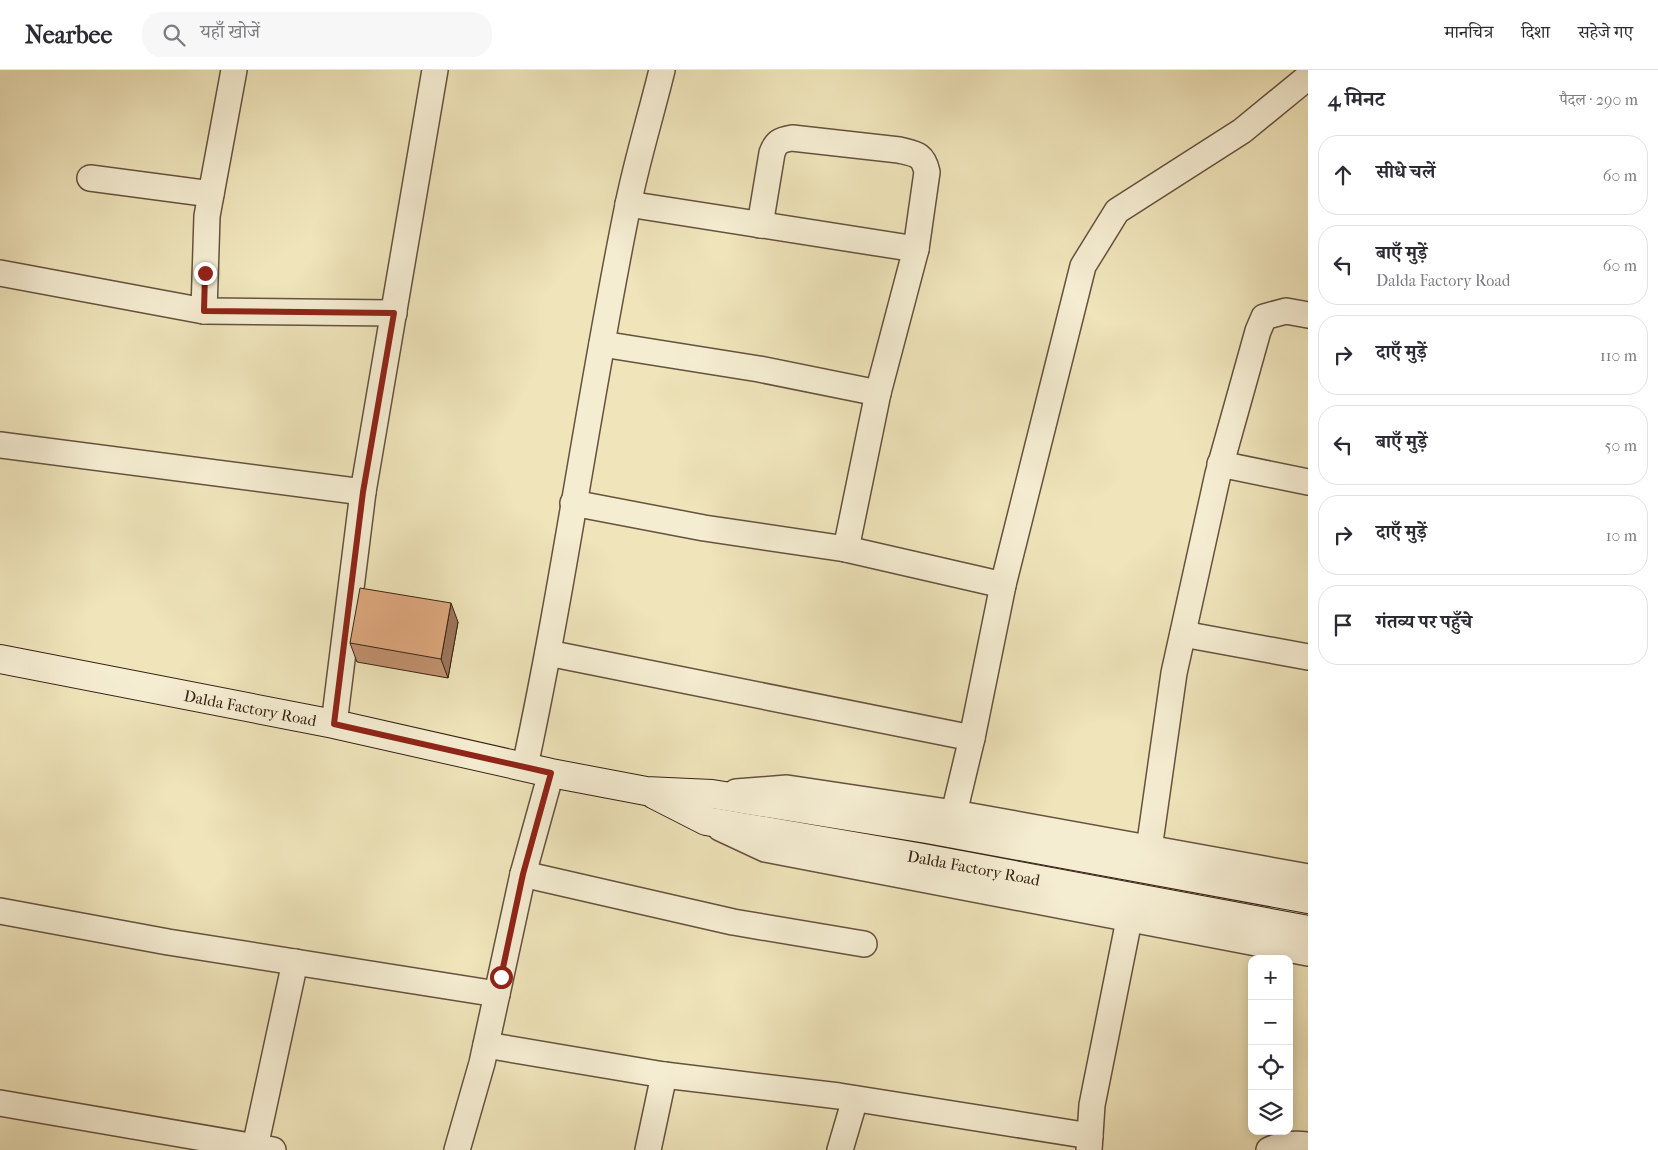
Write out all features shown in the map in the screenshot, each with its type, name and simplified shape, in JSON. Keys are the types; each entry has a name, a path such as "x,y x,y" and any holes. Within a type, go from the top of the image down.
{"street":[{"path":"204,311 207,216 234,70"},
{"path":"334,724 363,492 435,70"},
{"path":"525,766 548,653 573,503 628,204 662,70"},
{"path":"954,813 972,738 1003,585 1082,266 1117,211 1242,131 1308,76"},
{"path":"760,225 772,153 778,141 792,138 899,150 922,158 927,172 916,249 878,393 846,549"},
{"path":"90,178 211,194"},
{"path":"628,204 916,249"},
{"path":"0,273 204,311 394,313"},
{"path":"1149,849 1174,673 1220,464 1258,331 1264,317 1286,311 1308,316"},
{"path":"602,344 759,369 878,393"},
{"path":"0,445 363,492"},
{"path":"1220,464 1308,482"},
{"path":"573,503 704,528 846,549 1003,585"},
{"path":"1183,634 1308,657"},
{"path":"548,653 972,738"},
{"name":"Dalda Factory Road","path":"0,659 334,724 551,773 646,791 712,794 927,829 1308,899"},
{"path":"456,1150 482,1063 523,874 551,773"},
{"path":"712,794 787,788 954,813 1308,878"},
{"name":"Dalda Factory Road","path":"646,791 706,821 923,858 1308,930"},
{"path":"706,821 765,849 1308,953"},
{"path":"523,874 733,922 864,944"},
{"path":"0,911 168,942 497,994"},
{"path":"486,1045 664,1074 855,1098 1089,1143 1092,1105 1129,920"},
{"path":"0,1103 264,1148 295,962"},
{"path":"648,1150 664,1074"},
{"path":"840,1150 855,1098"},
{"path":"1269,1150 1280,1144 1295,1143 1308,1145"}],"building":[{"path":"360,588 451,603 441,659 350,643"}],"route":[{"path":"205,273 204,311 394,313 363,492 334,724 551,773 523,874 501,977"}]}
